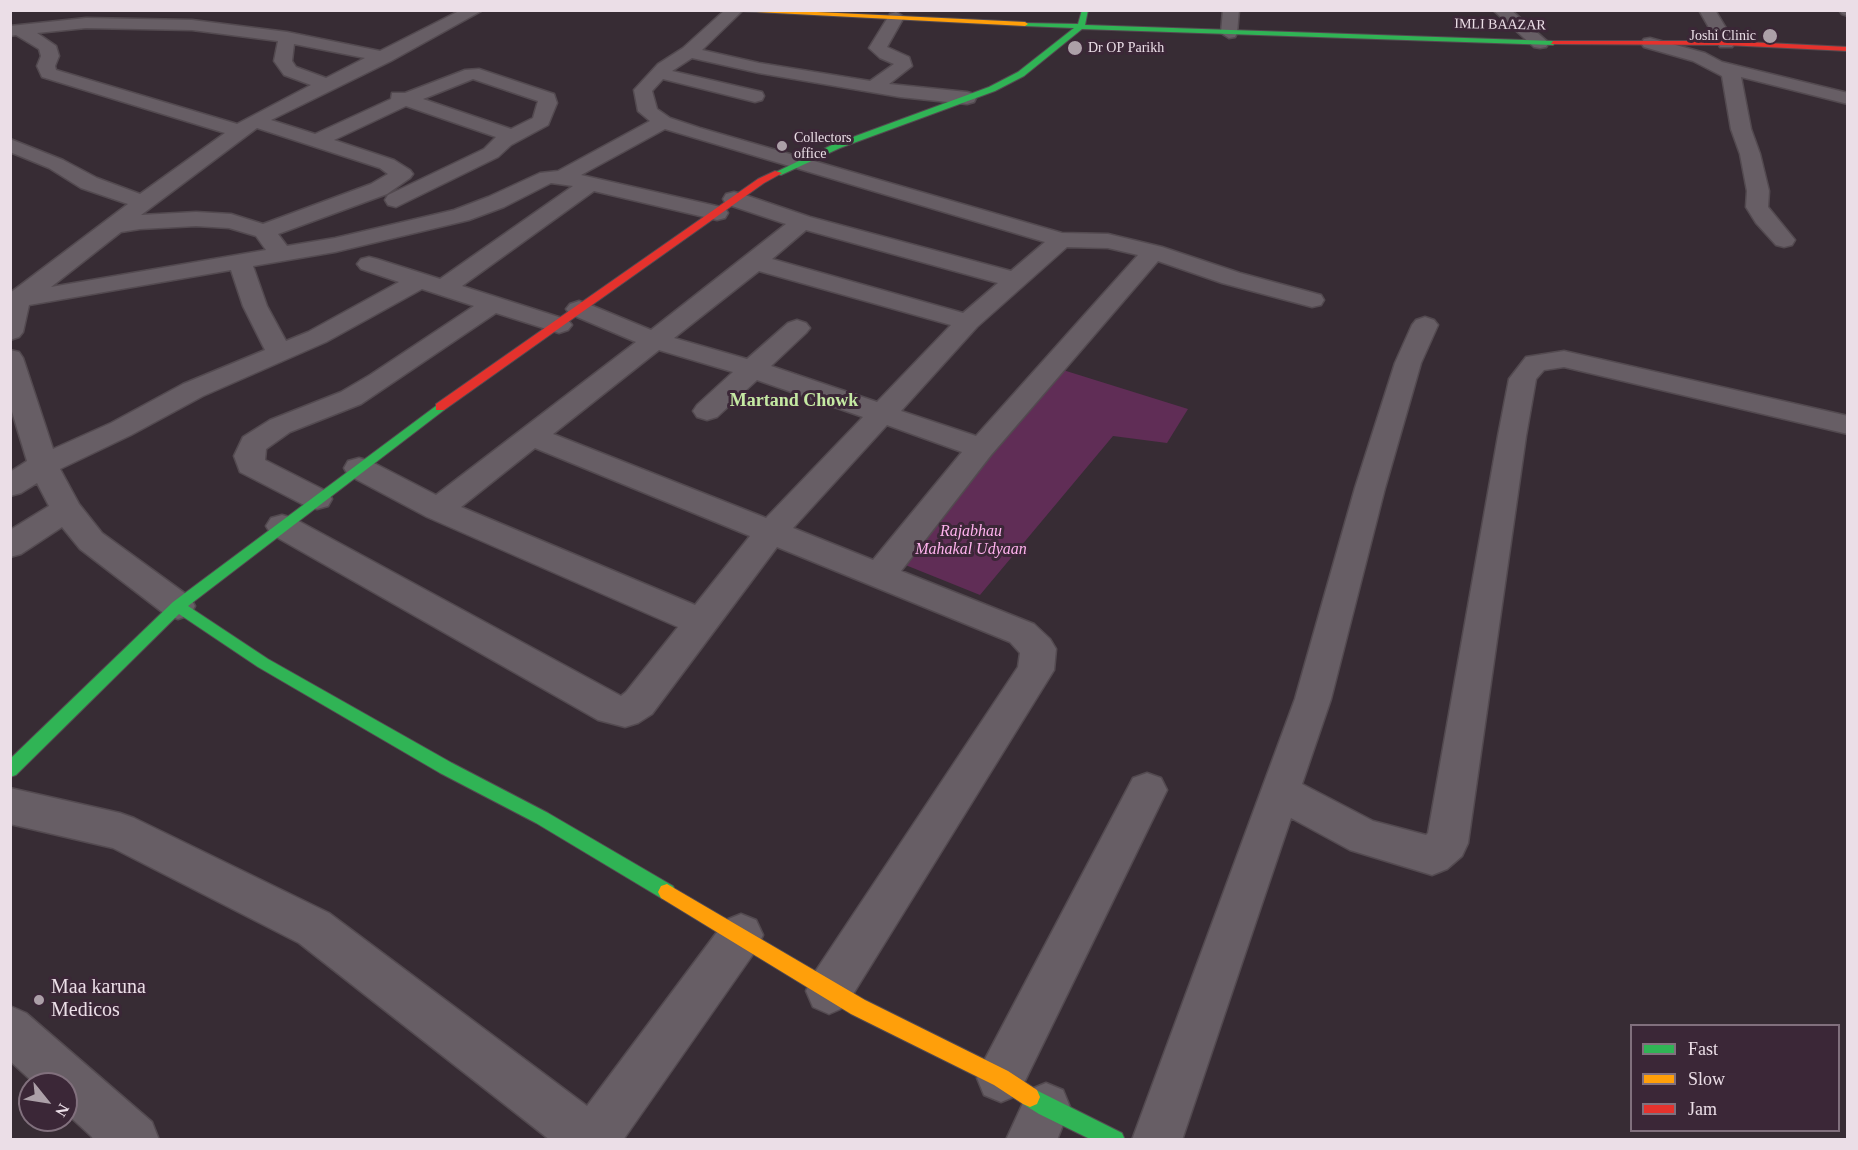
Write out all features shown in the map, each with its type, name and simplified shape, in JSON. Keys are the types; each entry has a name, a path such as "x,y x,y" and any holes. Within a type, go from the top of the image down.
{"main road":[{"path":"10,770 178,606 418,423 761,181 799,162 967,98 1021,74 1081,26 1085,10"},
{"name":"IMLI BAAZAR","path":"730,11 1229,33 1540,43 1726,43 1848,50"},
{"path":"178,606 263,663 446,768 542,818 741,935 829,991 1001,1078 1039,1123 1115,1140"}],"street":[{"path":"86,23 109,10"},
{"path":"10,332 14,301 247,126 475,10"},
{"path":"1229,33 1231,10"},
{"path":"1501,10 1540,43"},
{"path":"1707,10 1726,43"},
{"path":"730,11 689,51 660,73 643,90 648,111 663,122 1061,240 1108,241 1154,252 1231,278 1312,300"},
{"path":"874,86 903,66 903,61 878,48 896,17"},
{"path":"15,31 86,23 192,25 287,37 385,57"},
{"path":"15,31 47,46 50,56 46,66 48,73 247,126 316,141 387,164 404,174 387,195"},
{"path":"287,37 283,61 290,70 334,82 362,86"},
{"path":"1650,43 1699,57 1723,67 1848,99"},
{"path":"689,51 759,68 967,98"},
{"path":"1723,67 1731,73 1741,129 1758,191 1757,207 1784,240"},
{"path":"660,73 755,96"},
{"path":"114,227 140,222 196,219 231,222 264,231 443,178 491,153 513,136 542,121 548,103 547,98 479,74 471,74 405,99 316,141"},
{"path":"384,93 513,136"},
{"path":"14,301 334,245 461,215 554,177 663,122"},
{"path":"10,145 56,164 89,183 143,202"},
{"path":"491,153 554,177 725,206 802,222 1016,280"},
{"path":"443,178 496,202"},
{"path":"10,486 43,465 121,429 193,390 317,337 432,284 590,184"},
{"path":"387,195 426,223"},
{"path":"438,509 755,262 802,222"},
{"path":"264,231 282,254"},
{"path":"282,526 611,709 625,712 639,704 770,533 968,322 1061,240"},
{"path":"879,576 981,447 1154,252"},
{"path":"755,262 968,322"},
{"path":"240,263 255,306 279,352"},
{"path":"369,264 493,304 569,317 752,369 981,447"},
{"path":"317,499 251,465 249,456 253,444 280,426 351,398 380,381 493,304"},
{"path":"1157,1140 1313,699 1370,488 1408,363 1425,325"},
{"path":"707,411 797,328"},
{"path":"1280,792 1364,837 1432,856 1447,843 1512,436 1523,379 1535,363 1564,358 1848,425"},
{"path":"13,374 43,465 66,510 91,541 178,606"},
{"path":"531,436 1022,633 1038,649 1036,670 829,991"},
{"path":"359,468 438,509 701,622"},
{"path":"10,546 66,510"},
{"path":"1001,1078 1147,790"},
{"path":"10,806 120,831 314,928 592,1140 741,935"},
{"path":"10,1029 134,1140"}],"green space":[{"name":"Rajabhau Mahakal Udyaan","path":"1063,370 1188,409 1167,443 1113,436 980,595 898,562"}],"traffic: fast":[{"path":"778,173 837,146 992,89 1021,74 1081,26 1085,10"},
{"path":"1025,24 1553,43"},
{"path":"10,770 178,606 440,407"},
{"path":"178,606 263,663 446,768 542,818 667,892"},
{"path":"1030,1097 1115,1140"}],"traffic: slow":[{"path":"721,10 1025,24"},
{"path":"667,892 858,1007 1001,1078 1030,1097"}],"traffic: jam":[{"path":"1553,43 1726,43 1848,49"},
{"path":"440,407 761,181 778,173"}],"place":[{"name":"Joshi Clinic","path":"1770,36"},
{"name":"Dr OP Parikh","path":"1075,48"},
{"name":"Collectors office","path":"782,146"},
{"name":"Maa karuna Medicos","path":"39,1000"}],"district":[{"name":"Martand Chowk","path":"794,401"}]}
